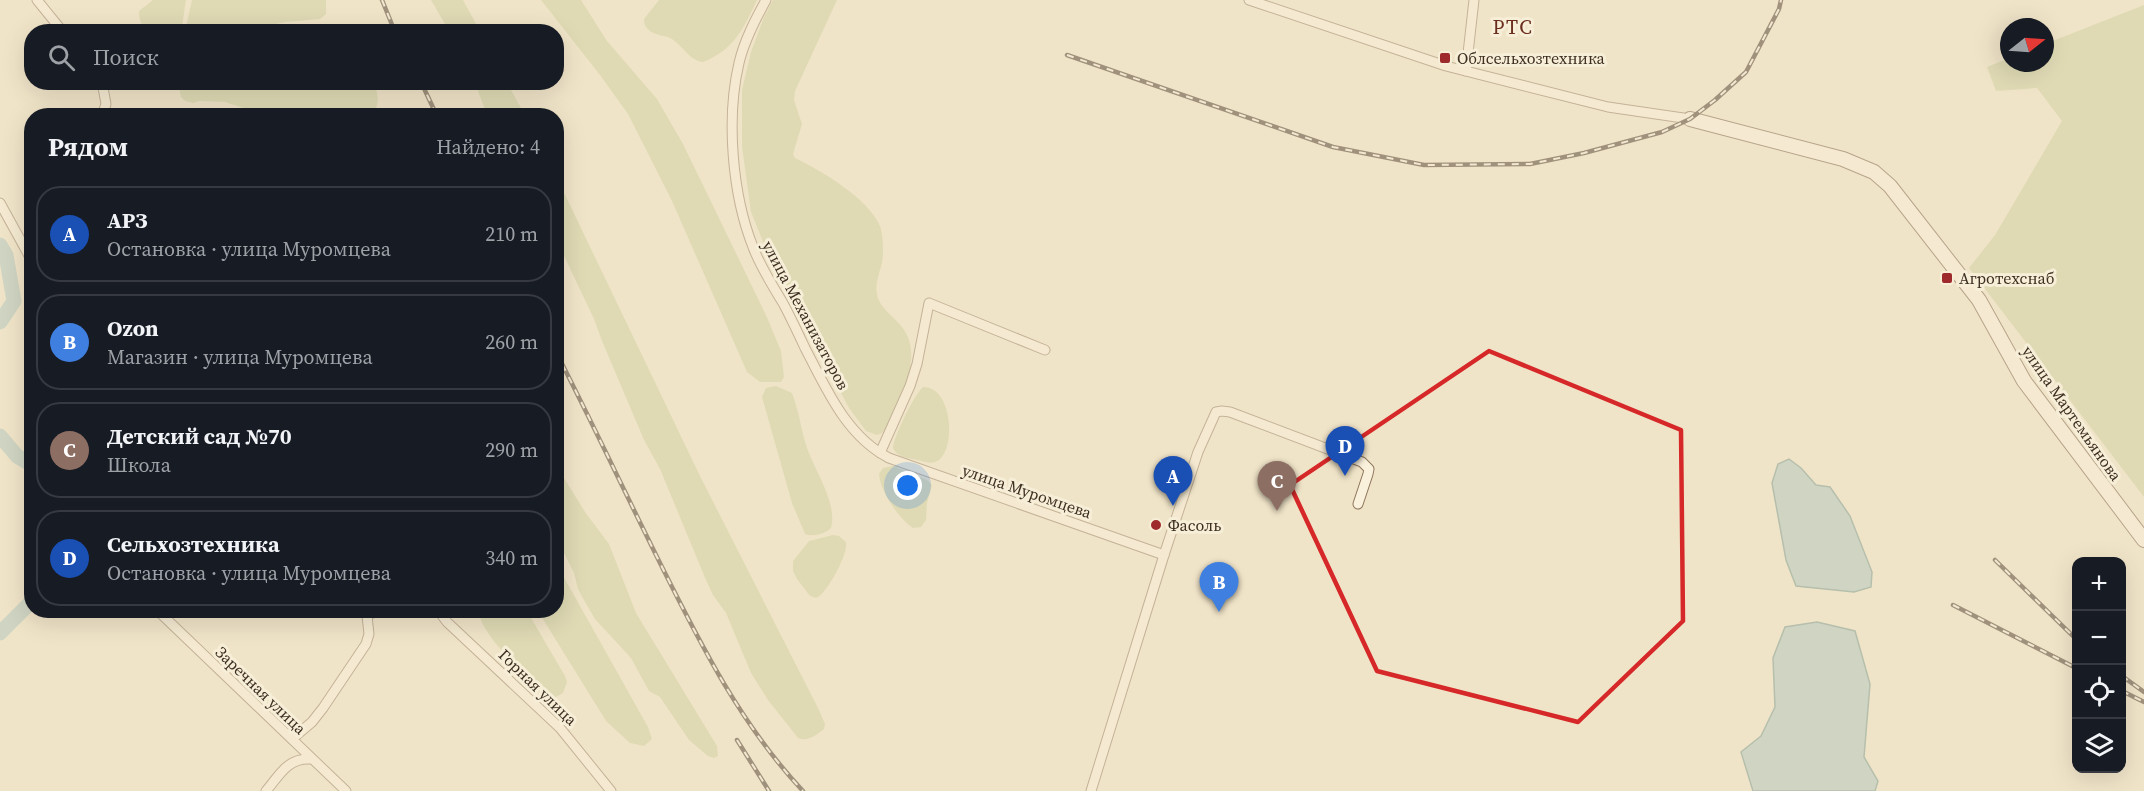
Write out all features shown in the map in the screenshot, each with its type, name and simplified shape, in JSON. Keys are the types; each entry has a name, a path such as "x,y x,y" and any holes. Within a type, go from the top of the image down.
{"street":[{"path":"37,0 56,24"},
{"name":"улица Механизаторов","path":"765,0 747,39 734,84 732,106 734,155 744,220 753,248 839,410 858,436 880,453"},
{"path":"1249,0 1466,71 1608,107 1690,119"},
{"path":"1466,71 1474,0"},
{"path":"103,90 105,108"},
{"name":"улица Мартемьянова","path":"1690,119 1843,159 1874,172 1890,186 1978,300 2034,394 2144,540"},
{"path":"0,203 24,246"},
{"path":"880,453 910,386 917,364 929,303 1045,350"},
{"path":"1091,791 1164,555 1198,452 1216,412 1230,412 1362,462 1369,469 1358,504"},
{"name":"улица Муромцева","path":"880,453 1164,555"},
{"name":"Заречная улица","path":"165,618 346,791"},
{"path":"291,739 312,722 366,644 369,634 367,618"},
{"name":"Горная улица","path":"444,618 560,728 611,791"},
{"path":"266,791 286,767 301,758 310,759"}],"highlighted area":[{"path":"1489,351 1681,430 1683,621 1578,722 1377,671 1290,485"}],"green space":[{"path":"153,0 186,0 182,24 142,24 139,11"},
{"path":"192,0 326,0 326,14 320,19 275,24 187,24"},
{"path":"431,0 463,0 476,24 445,24"},
{"path":"541,0 581,0 607,41 657,99 683,144 766,315 781,351 784,377 781,382 760,382 747,372 672,201 628,114 564,29 564,24 560,24"},
{"path":"659,0 757,0 742,29 730,45 703,62 690,56 672,39 648,30 644,19"},
{"path":"773,0 837,0 795,91 794,100 802,124 793,154 795,158 843,186 865,205 880,226 883,254 877,284 878,299 904,330 911,353 903,394 886,429 877,435 866,431 849,408 770,259 751,212 742,146 742,90 751,52"},
{"path":"2144,5 2144,497 1969,268 1995,235 2062,121 2037,88 1996,91 1987,67 2000,62 2000,72 2054,72 2054,40"},
{"path":"180,90 376,90 377,103 376,108 243,108 225,102 193,103 181,97"},
{"path":"478,90 511,90 521,108 484,108"},
{"path":"564,193 700,476 819,710 825,724 824,729 818,734 805,739 798,738 768,700 751,673 726,613 706,580 594,319 564,256"},
{"path":"776,386 792,393 807,448 829,498 831,528 822,533 805,534 792,503 762,397 766,388"},
{"path":"923,387 933,390 941,397 949,422 947,448 942,457 933,463 903,457 893,448 905,416"},
{"path":"893,466 927,480 932,485 927,503 926,520 921,527 913,528 902,518 891,504 883,488 879,474 883,468"},
{"path":"564,478 585,512 609,544 636,613 717,746 718,756 714,758 708,756 689,740 660,697 649,691 631,658 595,619 578,589 574,573 564,553"},
{"path":"833,535 839,536 846,542 844,555 831,582 816,598 810,596 797,579 793,571 793,561 809,541"},
{"path":"564,577 648,727 652,739 644,746 630,743 606,721 542,618 564,618"},
{"path":"480,618 531,618 565,676 567,682 563,693 554,698 548,696 497,645"}],"water":[{"path":"1789,459 1801,468 1816,485 1830,487 1850,516 1872,572 1871,587 1854,592 1796,586 1786,560 1772,483 1778,464"},
{"path":"1817,622 1855,631 1870,684 1864,757 1878,781 1875,791 1753,791 1741,752 1761,736 1775,707 1773,658 1785,627"}],"waterway":[{"path":"0,245 6,255 14,301 0,322"},
{"path":"0,436 17,456 24,460"},
{"path":"0,633 24,609"}],"railway":[{"path":"382,0 392,24"},
{"path":"1067,55 1333,147 1424,165 1530,164 1584,153 1662,132 1690,119 1746,72 1779,9 1781,0"},
{"path":"425,90 433,108"},
{"path":"564,368 708,656 742,713 781,766 803,791"},
{"path":"1995,560 2072,635"},
{"path":"1953,605 2072,666"},
{"path":"2126,679 2144,692"},
{"path":"2126,693 2144,702"},
{"path":"737,740 769,791"}],"place":[{"name":"Облсельхозтехника","path":"1445,58"},
{"name":"Агротехснаб","path":"1947,278"},
{"name":"Сельхозтехника","path":"1345,476"},
{"name":"АРЗ","path":"1173,506"},
{"name":"Детский сад №70","path":"1277,511"},
{"name":"Фасоль","path":"1156,525"},
{"name":"Ozon","path":"1219,612"}],"district":[{"name":"РТС","path":"1513,27"}]}
